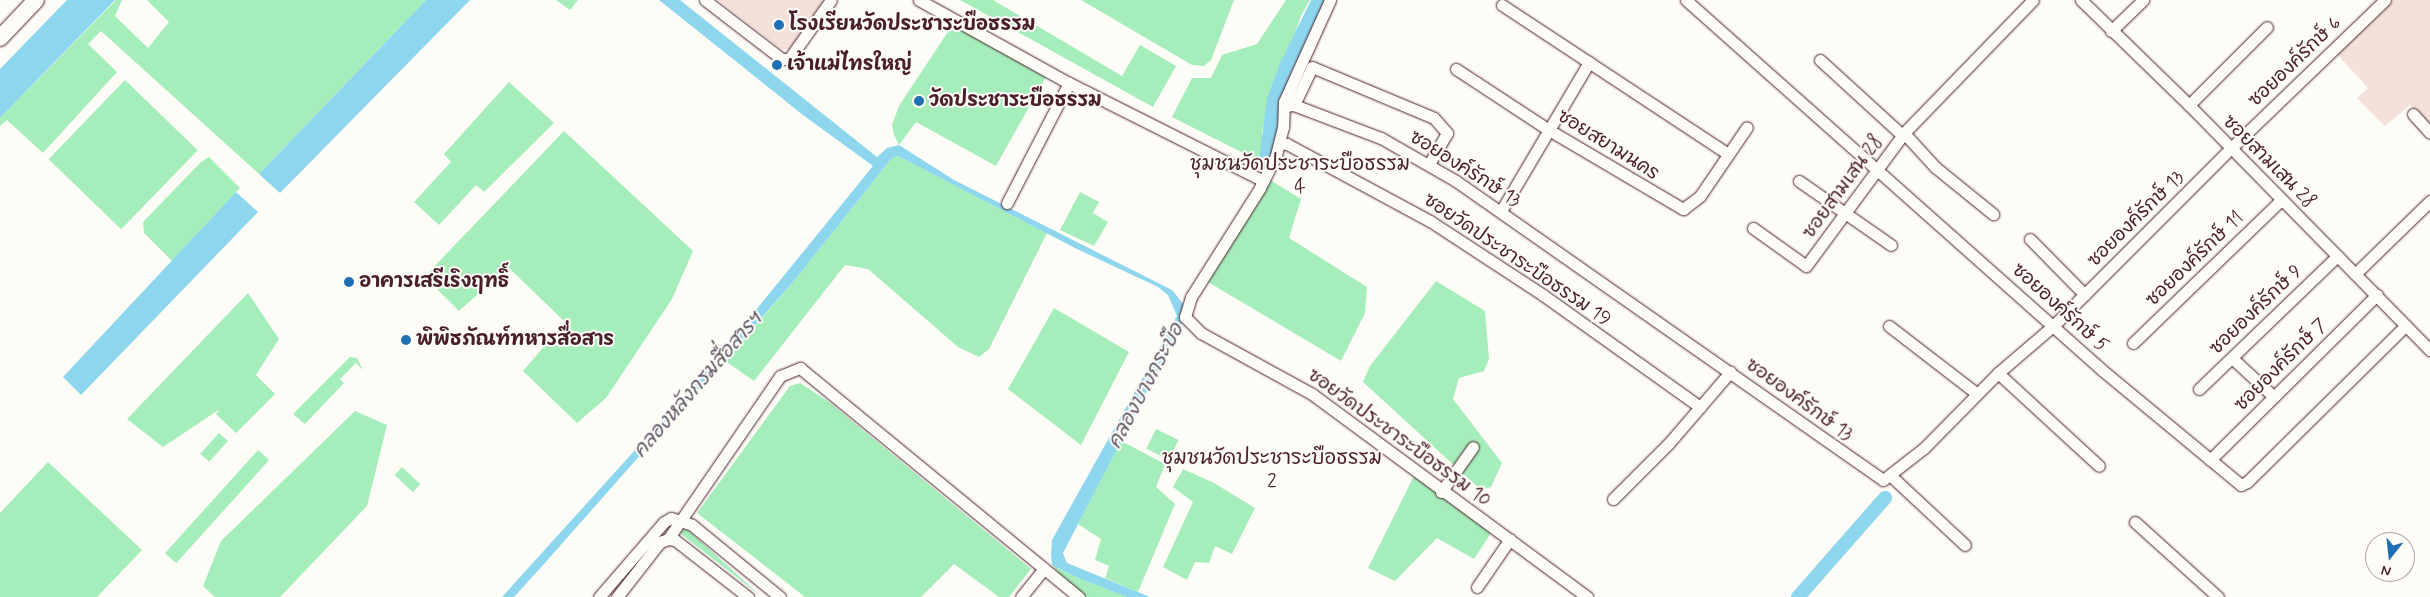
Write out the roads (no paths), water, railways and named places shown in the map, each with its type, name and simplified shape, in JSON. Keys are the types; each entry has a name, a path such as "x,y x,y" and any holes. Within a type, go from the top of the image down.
{"main road":[{"path":"0,38 36,0"}],"street":[{"path":"705,0 777,55 789,59 831,0"},
{"path":"919,0 1069,83 1262,184 1280,143 1289,105 1311,38 1330,0"},
{"name":"ซอยองค์รักษ์ 5","path":"1686,0 2234,481 2241,484 2247,482 2406,325"},
{"name":"ซอยสามเสน 28","path":"1753,228 1806,266 1903,134 2034,0"},
{"name":"ซอยสามเสน 28","path":"2080,0 2189,105 2230,149 2430,350"},
{"path":"2111,31 2142,0"},
{"name":"ซอยองค์รักษ์ 6","path":"2230,149 2385,0"},
{"path":"1502,5 1728,154"},
{"path":"2189,105 2267,27"},
{"path":"1820,60 1903,134 1935,167 1993,214"},
{"path":"1501,211 1589,62"},
{"path":"1289,105 1312,67 1434,118 1447,133 1429,164"},
{"name":"ซอยสยามนคร","path":"1456,69 1549,130 1683,209 1700,196 1747,127"},
{"path":"1007,203 1069,83"},
{"name":"ซอยองค์รักษ์ 13","path":"1289,105 1381,138 1429,164 1501,211 1730,372 1877,479 1883,480 1891,476 1924,448 1976,393 2054,325 2230,149"},
{"path":"2413,114 2430,132"},
{"name":"ซอยวัดประชาระบือธรรม 19","path":"1280,143 1302,152 1430,221 1543,295 1700,407"},
{"path":"1799,181 1891,245"},
{"name":"ซอยวัดประชาระบือธรรม 10","path":"1262,184 1191,297 1185,318 1200,333 1312,394 1441,492 1510,539 1587,597"},
{"name":"ซอยองค์รักษ์ 11","path":"2133,343 2281,200"},
{"path":"2355,274 2430,201"},
{"path":"2030,239 2085,295"},
{"name":"ซอยองค์รักษ์ 9","path":"2199,389 2338,256"},
{"name":"ซอยองค์รักษ์ 7","path":"2210,460 2377,295"},
{"path":"1889,326 1976,393"},
{"path":"2232,358 2274,397"},
{"path":"668,539 780,376 800,368 1079,597"},
{"path":"1613,499 1700,407 1730,372"},
{"path":"1998,373 2098,466"},
{"path":"1441,492 1473,447"},
{"path":"1891,476 1965,545"},
{"path":"599,597 664,522 671,518 692,525 774,595"},
{"path":"2135,522 2218,597"},
{"path":"617,597 660,542 668,539 675,540 748,597"},
{"path":"1477,587 1510,539"},
{"path":"1020,597 1044,569"}],"water":[{"path":"67,0 115,0 0,118 0,69"},
{"path":"426,0 470,0 280,193 259,174"},
{"name":"คลองหลังกรมสื่อสารฯ","path":"659,0 680,0 877,157 887,148 899,145 954,180 1172,290 1185,306 1183,322 1063,553 1067,563 1150,597 1127,597 1076,577 1052,565 1051,555 1052,540 1177,316 1168,295 1158,287 1075,248 898,156 892,158 794,281 544,564 514,597 502,597 703,375 873,166 803,115"},
{"path":"236,192 258,212 81,395 63,377"}],"waterway":[{"path":"1266,160 1274,100 1286,67 1319,0"},
{"name":"คลองบางกระบือ","path":"1798,597 1885,498"}],"place":[{"name":"โรงเรียนวัดประชาระบือธรรม","path":"779,25"},
{"name":"เจ้าแม่ไทรใหญ่","path":"777,65"},
{"name":"วัดประชาระบือธรรม","path":"919,101"},
{"name":"อาคารเสรีเริงฤทธิ์","path":"349,282"},
{"name":"พิพิธภัณฑ์ทหารสื่อสาร","path":"406,340"}],"district":[{"name":"ชุมชนวัดประชาระบือธรรม 4","path":"1300,176"},
{"name":"ชุมชนวัดประชาระบือธรรม 2","path":"1272,470"}]}
